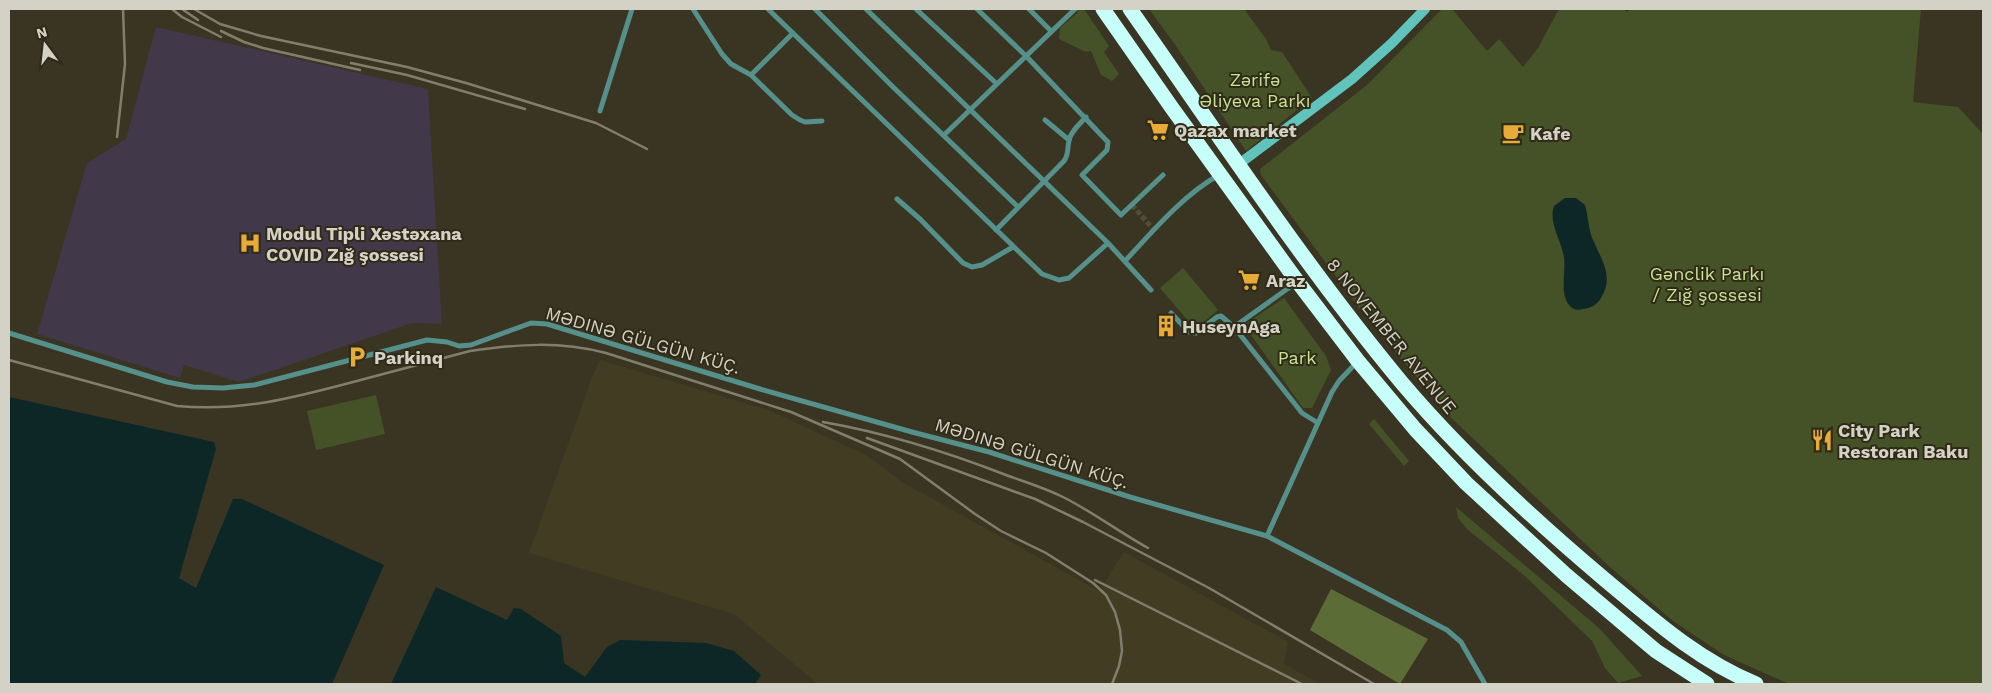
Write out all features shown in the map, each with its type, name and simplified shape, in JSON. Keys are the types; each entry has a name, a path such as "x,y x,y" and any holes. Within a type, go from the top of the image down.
{"highway":[{"path":"1103,9 1297,281 1358,361 1415,429 1466,482 1566,575 1656,651 1706,684"},
{"name":"8 NOVEMBER AVENUE","path":"1130,9 1315,270 1380,356 1432,417 1481,468 1582,560 1671,635 1712,663 1756,684"},
{"path":"1220,175 1239,164"}],"main road":[{"path":"1239,164 1352,79 1392,43 1425,9"}],"street":[{"path":"600,111 632,9"},
{"path":"693,9 722,54 732,64 751,75 792,115 805,122 822,121"},
{"path":"768,9 1042,274 1063,280 1076,273 1108,243"},
{"path":"815,9 1018,207"},
{"path":"866,9 1108,243 1151,290"},
{"path":"916,9 996,84"},
{"path":"977,9 1026,56 1106,139 1107,150 1082,175 1121,215 1163,175"},
{"path":"1029,9 1052,31"},
{"path":"944,135 1075,9"},
{"path":"751,75 793,34"},
{"path":"996,230 1068,155 1071,134 1086,117"},
{"path":"1045,120 1069,140"},
{"path":"1125,261 1154,230 1194,193 1220,175"},
{"path":"897,199 962,263 972,267 982,265 1013,247"},
{"path":"1234,327 1297,281"},
{"path":"1172,313 1192,333 1196,333 1221,316 1234,327 1302,413 1318,423"},
{"name":"MƏDINƏ GÜLGÜN KÜÇ.","path":"9,333 168,382 193,387 223,388 254,385 427,340 447,342 459,346 471,345 525,324 547,324 798,400 989,452 1130,497 1267,536 1447,630 1461,642 1486,684"},
{"path":"1267,536 1339,381 1358,361"}],"shaded area":[{"name":"Modul Tipli Xəstəxana COVID Zığ şossesi","path":"156,27 428,89 442,324 412,323 239,382 184,365 180,378 37,334 87,163 126,139"},
{"path":"600,360 768,410 866,455 902,482 1099,591 1124,552 1288,642 1284,664 1320,684 818,684 734,614 529,553"}],"green space":[{"path":"1075,9 1084,9 1109,46 1104,52 1119,74 1112,81 1101,75 1091,51 1086,52 1059,39 1060,28 1078,12"},
{"name":"Zərifə Əliyeva Parkı","path":"1149,9 1244,9 1266,39 1271,50 1282,52 1312,98 1246,151"},
{"name":"Gənclik Parkı / Zığ şossesi","path":"1442,9 1452,9 1487,51 1499,39 1523,67 1538,48 1559,9 1624,9 1627,12 1630,9 1921,9 1913,102 1958,107 1983,134 1983,684 1789,684 1724,655 1673,621 1611,568 1446,413 1360,309 1261,175 1260,169 1367,85"},
{"path":"1183,268 1218,310 1195,329 1160,288"},
{"name":"Park","path":"1284,298 1326,356 1331,370 1312,408 1303,408 1244,325"},
{"path":"376,395 385,434 316,450 307,411"},
{"path":"1374,419 1409,461 1404,466 1369,424"},
{"path":"1456,507 1600,629 1642,676 1618,683 1605,668 1592,641 1526,577 1467,529 1458,518"},
{"path":"1331,589 1428,639 1400,684 1310,630"}],"water":[{"path":"1565,198 1576,198 1585,205 1591,235 1604,265 1607,280 1606,288 1596,304 1588,308 1576,310 1572,308 1565,296 1564,258 1553,219 1554,206"},
{"path":"9,397 214,442 216,449 179,578 196,588 233,499 242,499 384,565 332,684 9,684"},
{"path":"436,587 507,620 514,608 521,609 561,636 564,663 585,677 607,647 620,640 706,643 734,651 761,675 755,684 391,684"}],"tunnel":[{"path":"1132,205 1154,230"}],"railway":[{"path":"117,137 125,64 123,9"},
{"path":"172,9 182,17 221,37"},
{"path":"182,9 198,20"},
{"path":"194,9 220,24 261,36 407,67 596,123 647,149"},
{"path":"221,31 244,42 263,48 360,70"},
{"path":"351,63 407,75 525,109"},
{"path":"9,360 177,406 223,407 288,398 470,351 522,345 555,345 606,353 791,412 900,459 1001,531 1046,553 1093,583 1106,595 1115,612 1120,630 1122,651 1112,684"},
{"path":"823,422 916,444 1042,488 1074,503 1148,548"},
{"path":"867,438 1035,499 1083,522 1209,588 1374,684"},
{"path":"1095,580 1302,684"}],"place":[{"name":"Qazax market","path":"1158,130"},
{"name":"Kafe","path":"1513,133"},
{"name":"Modul Tipli Xəstəxana COVID Zığ şossesi","path":"250,243"},
{"name":"Araz","path":"1249,280"},
{"name":"HuseynAga","path":"1166,326"},
{"name":"Parkinq","path":"357,357"},
{"name":"City Park Restoran Baku","path":"1822,440"}]}
